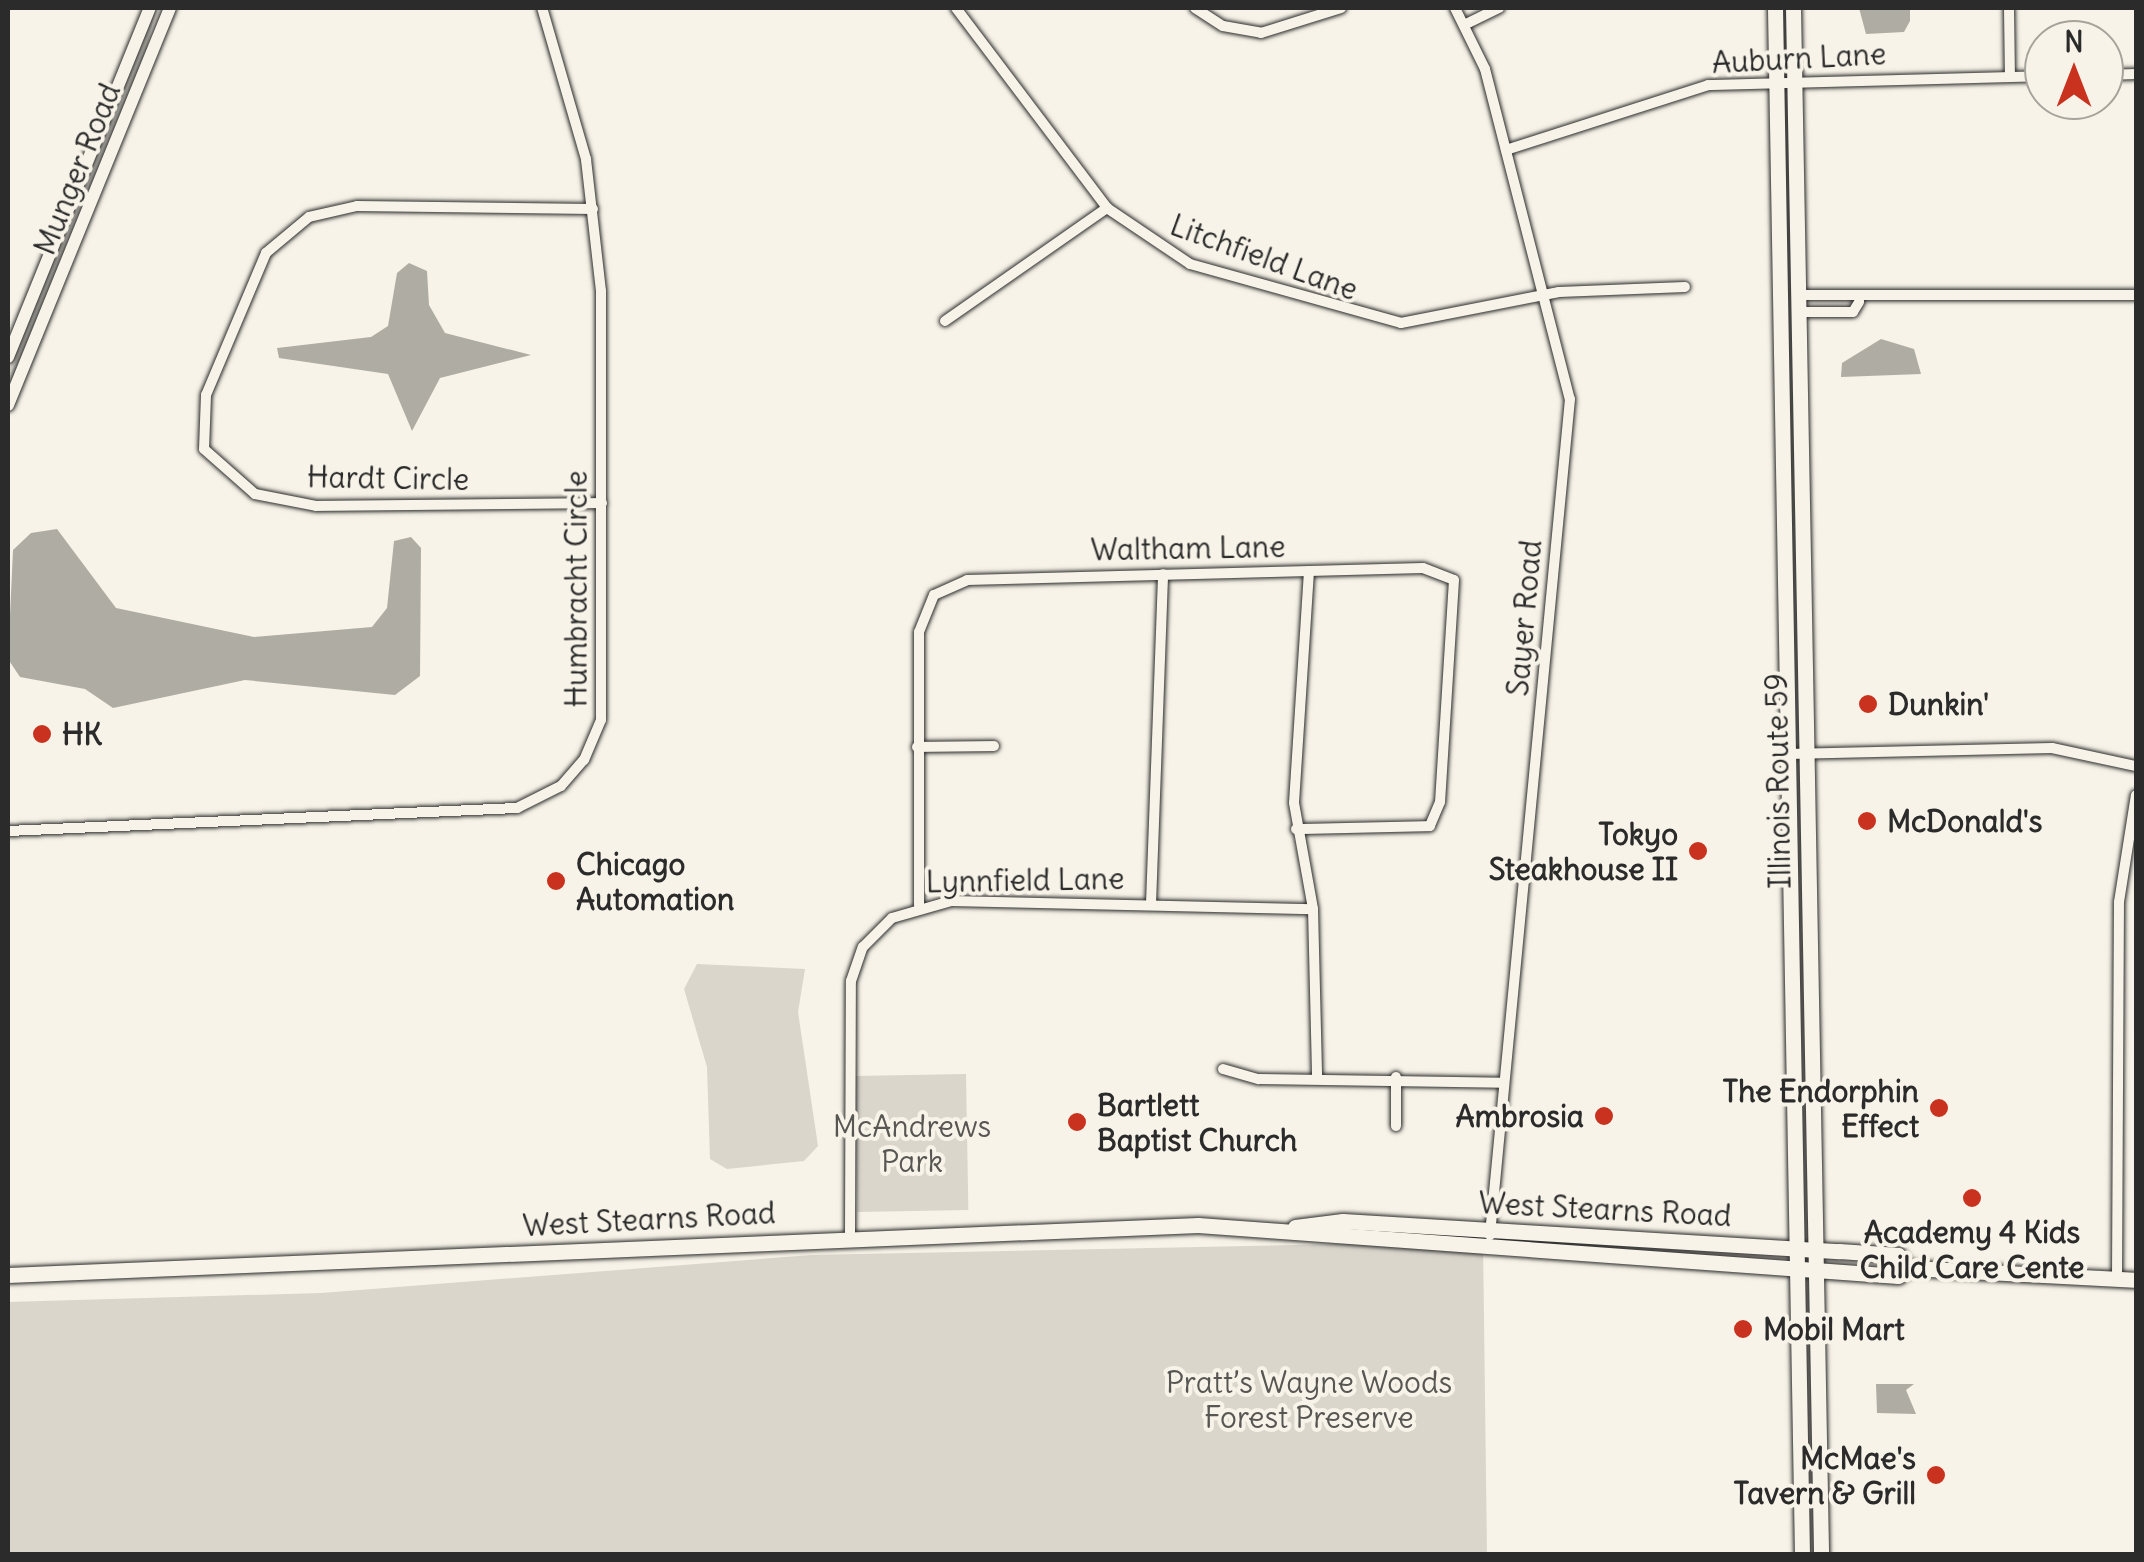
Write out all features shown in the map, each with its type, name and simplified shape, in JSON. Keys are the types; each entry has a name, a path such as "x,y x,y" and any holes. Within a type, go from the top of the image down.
{"main road":[{"name":"Illinois Route 59","path":"1775,8 1793,1248 1802,1554"},
{"name":"Illinois Route 59","path":"1792,8 1821,1554"},
{"name":"West Stearns Road","path":"1295,1227 1306,1220 1793,1248 1898,1256 1908,1268"},
{"name":"West Stearns Road","path":"8,1274 850,1234 1295,1227 1491,1249 1794,1270 1898,1276 1908,1268 2136,1280"}],"street":[{"name":"Munger Road","path":"8,356 150,8"},
{"name":"Munger Road","path":"8,405 170,8"},
{"name":"Humbracht Circle","path":"8,832 468,813 518,808 561,786 601,720 602,503 593,209 542,8"},
{"name":"Litchfield Lane","path":"956,8 1106,208 1190,264 1368,320 1433,322 1543,296 1685,287"},
{"path":"1195,8 1222,26 1260,33 1341,8"},
{"name":"Sayer Road","path":"1455,8 1466,24 1506,150 1570,398 1503,1083 1491,1249"},
{"path":"1466,24 1499,8"},
{"path":"2009,8 2010,76"},
{"name":"Auburn Lane","path":"1506,150 1700,87 1776,81 2024,76"},
{"name":"Hardt Circle","path":"593,209 357,206 308,217 266,253 206,396 204,449 255,494 316,506 602,503"},
{"path":"944,321 1106,208"},
{"path":"1798,295 1859,302 2136,295"},
{"path":"1798,312 1853,312 1859,302"},
{"name":"Waltham Lane","path":"917,747 919,632 934,595 976,578 1423,568 1446,576 1458,608 1430,826 1296,829"},
{"path":"1309,571 1296,829 1313,908 1317,1078"},
{"path":"1151,904 1162,574"},
{"path":"920,905 917,747 994,746"},
{"path":"1788,754 2052,748 2136,766"},
{"path":"2118,1279 2119,902 2136,795"},
{"name":"Lynnfield Lane","path":"850,1234 852,972 876,931 920,905 1313,908"},
{"path":"1223,1069 1258,1080 1396,1077 1503,1083"},
{"path":"1396,1077 1396,1126"}],"green space":[{"path":"156,8 147,48 8,388 8,372"},
{"path":"697,964 805,969 798,1012 818,1146 804,1161 727,1169 710,1159 707,1067 684,989"},
{"name":"McAndrews Park","path":"966,1074 968,1210 857,1212 855,1076"},
{"name":"Pratt’s Wayne Woods Forest Preserve","path":"1483,1241 1487,1554 8,1554 8,1302 321,1293 812,1255"}],"shaded area":[{"path":"1859,8 1910,8 1910,21 1904,32 1866,34"},
{"path":"409,263 427,271 429,305 445,333 531,355 440,378 412,431 388,374 279,358 277,348 371,337 388,326 397,273"},
{"path":"1881,339 1914,349 1921,374 1841,377 1842,363"},
{"path":"57,529 116,608 254,637 372,627 387,608 394,541 411,537 421,548 420,676 395,695 245,680 113,708 85,689 20,677 8,659 13,550 31,533"},
{"path":"1876,1384 1914,1384 1906,1390 1916,1414 1877,1413"}],"place":[{"name":"Dunkin'","path":"1868,704"},
{"name":"HK","path":"42,734"},
{"name":"McDonald's","path":"1867,821"},
{"name":"Tokyo Steakhouse II","path":"1698,851"},
{"name":"Chicago Automation","path":"556,881"},
{"name":"The Endorphin Effect","path":"1939,1108"},
{"name":"Ambrosia","path":"1604,1116"},
{"name":"Bartlett Baptist Church","path":"1077,1122"},
{"name":"Academy 4 Kids Child Care Cente","path":"1972,1198"},
{"name":"Mobil Mart","path":"1743,1329"},
{"name":"McMae's Tavern & Grill","path":"1936,1475"}]}
